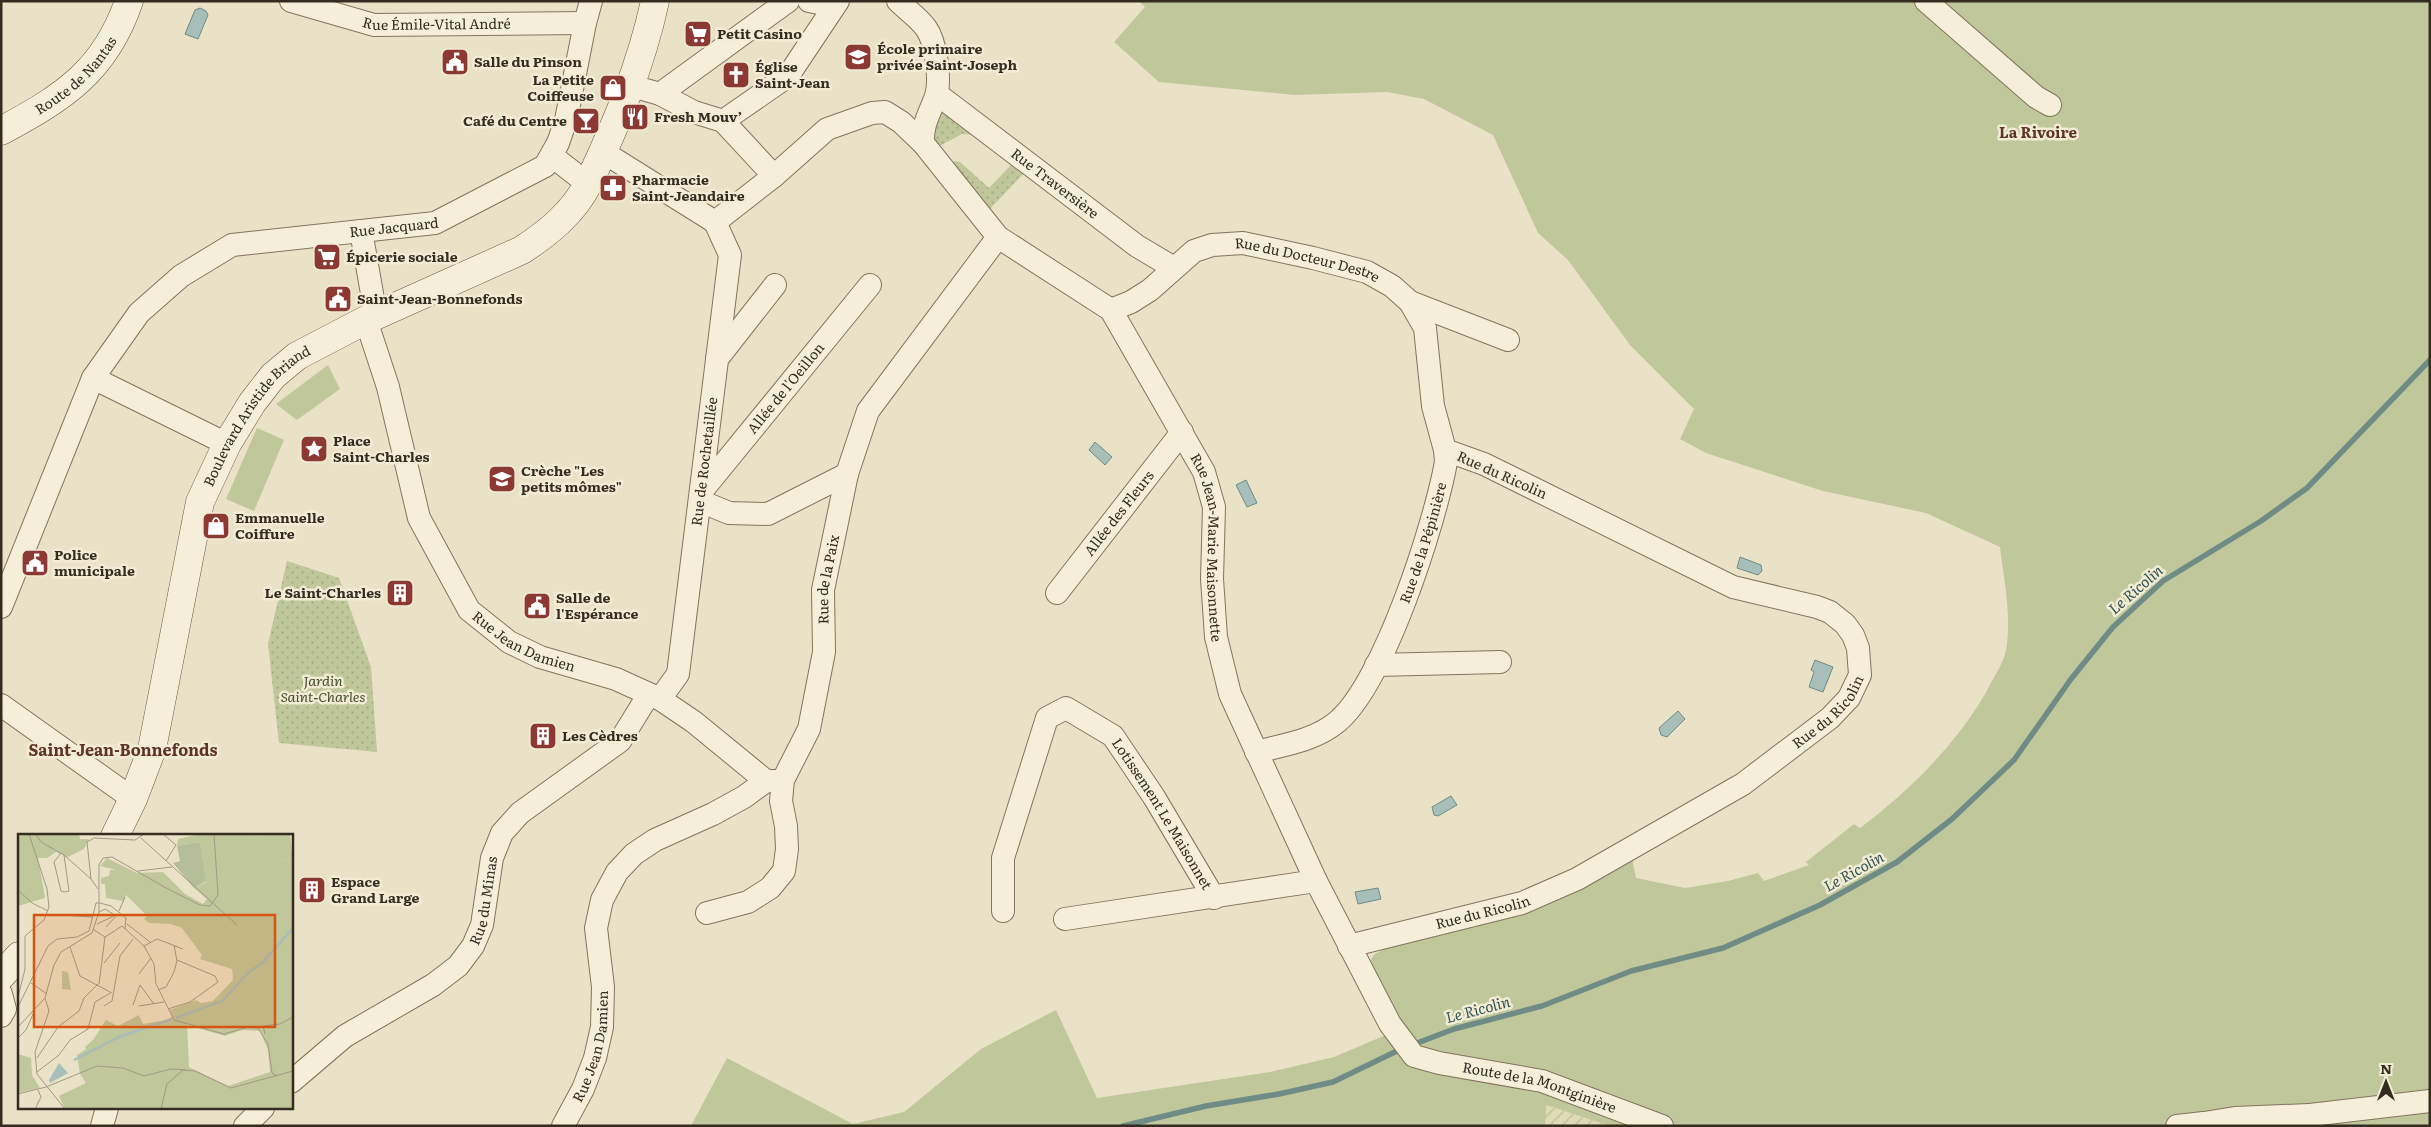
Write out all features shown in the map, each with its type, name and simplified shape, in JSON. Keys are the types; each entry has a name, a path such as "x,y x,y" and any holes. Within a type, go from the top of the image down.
{"main road":[{"name":"Route de Nantas","path":"1,131 54,100 84,76 107,51 121,24 129,1"},
{"name":"Boulevard Aristide Briand","path":"116,834 133,799 152,749 200,502 227,444 252,404 273,376 297,356 371,318 522,250 542,237 567,214 588,184 632,86 648,34 655,1"},
{"path":"1,976 18,957"}],"street":[{"name":"Rue Émile-Vital André","path":"291,1 374,25 584,23"},
{"path":"588,184 552,156 566,120 584,23 591,1"},
{"path":"660,94 788,1"},
{"path":"809,1 820,3 824,1"},
{"path":"723,121 788,76 838,1"},
{"path":"898,1 926,28 934,48 938,83 937,94 925,119 922,130 923,143"},
{"path":"1926,1 2036,98 2050,104"},
{"path":"632,86 660,94 694,112 723,121 774,176"},
{"name":"Rue Traversière","path":"937,94 1137,246 1174,268"},
{"name":"Rue Jean-Marie Maisonnette","path":"715,222 774,176 827,129 872,112 885,112 894,117 923,143 998,237 1111,310 1182,432 1204,472 1211,490 1214,508 1212,579 1216,637 1230,694 1316,881 1349,946 1390,1024 1414,1056"},
{"path":"603,152 715,222"},
{"name":"Rue Jacquard","path":"1,607 93,378 139,313 181,276 232,245 435,223 545,166 552,156"},
{"name":"Rue de Rochetaillée","path":"655,697 678,674 730,255 715,222"},
{"name":"Rue Jean Damien","path":"361,231 371,318 419,518 454,586 469,610 509,642 540,657 616,679 655,697 694,722 774,780 744,797 655,840 634,854 617,872 602,900 596,928 603,986 602,1027 595,1058 583,1089 562,1126"},
{"name":"Rue de la Paix","path":"706,913 748,902 770,888 784,871 787,849 786,826 774,780 809,729 824,652 823,590 847,474 868,412 998,237"},
{"name":"Rue du Docteur Destre","path":"1111,310 1131,302 1150,290 1194,251 1212,245 1243,243 1367,272 1392,286 1410,302 1508,340"},
{"path":"717,359 775,285"},
{"name":"Allée de l'Oeillon","path":"700,496 870,285"},
{"name":"Rue de la Pépinière","path":"1256,752 1320,734 1338,721 1356,700 1376,665 1417,570 1444,473 1445,450 1433,406 1425,328 1410,302"},
{"path":"93,378 227,444"},
{"name":"Allée des Fleurs","path":"1057,593 1182,432"},
{"name":"Rue du Ricolin","path":"1349,946 1522,903 1577,879 1743,784 1830,718 1849,698 1860,675 1859,654 1853,635 1845,624 1830,612 1817,607 1733,587 1484,464 1445,450"},
{"path":"700,496 729,513 768,514 847,474"},
{"path":"1376,665 1500,662"},
{"name":"Rue du Minas","path":"292,1081 345,1036 433,985 458,966 473,946 482,925 492,858 502,833 520,814 620,741 655,697"},
{"path":"1,705 133,799"},
{"name":"Lotissement Le Maisonnet","path":"1002,911 1003,858 1044,727 1047,718 1066,708 1113,736 1154,797 1214,898"},
{"name":"Lotissement Le Maisonnet","path":"1065,919 1214,898 1316,881"},
{"path":"1,994 5,1009 1,1016"},
{"name":"Route de la Montginière","path":"1414,1056 1439,1063 1542,1081 1662,1126"},
{"path":"2177,1126 2212,1124 2235,1118 2311,1120 2430,1101"},
{"path":"102,1126 106,1110"},
{"path":"244,1126 261,1110"}],"shaded area":[{"path":"1545,1105 1610,1126 1545,1126"}],"green space":[{"path":"1139,1 2430,1 2430,1126 1610,1126 1546,1105 1545,1126 691,1126 727,1058 853,1124 904,1112 981,1049 1056,1010 1097,1098 1270,1072 1334,1057 1400,1029 1367,965 1375,954 1390,946 1632,858 1636,878 1685,888 1728,881 1758,873 1764,881 1809,865 1806,862 1854,824 1860,828 1879,813 1917,780 1934,762 1966,723 2004,658 2008,637 2008,611 2000,547 1926,513 1823,491 1706,453 1680,439 1694,409 1630,345 1568,260 1538,233 1493,135 1424,99 1387,92 1295,95 1159,82 1114,42 1145,7"},
{"path":"939,108 976,135 962,134 938,147 931,137"},
{"path":"955,161 960,162 989,188 1014,162 1026,171 987,212 950,164"},
{"path":"328,365 340,389 297,420 276,404"},
{"path":"257,428 284,440 254,511 226,499"},
{"name":"Jardin Saint-Charles","path":"287,561 339,578 371,667 377,752 279,743 268,644"}],"water":[{"path":"200,8 206,11 208,15 198,39 185,34 195,10"},
{"path":"1095,442 1112,457 1105,465 1089,450"},
{"path":"1246,480 1257,503 1247,507 1236,485"},
{"path":"1740,557 1761,565 1762,571 1758,575 1737,568"},
{"path":"1815,660 1833,667 1823,692 1809,687 1814,672 1811,670"},
{"path":"1678,711 1685,719 1667,737 1661,735 1659,728"},
{"path":"1451,796 1457,805 1438,816 1434,815 1432,807"},
{"path":"1378,888 1381,899 1358,904 1355,892"}],"waterway":[{"name":"Le Ricolin","path":"1412,1045 1454,1029 1542,1006 1631,971 1723,948 1820,905 1897,862 1952,819 2014,760 2071,679 2113,627 2163,581 2261,521 2307,488 2430,360"},
{"name":"Le Ricolin","path":"1123,1126 1206,1106 1279,1094 1333,1082 1403,1048"}],"place":[{"name":"Petit Casino","path":"698,34"},
{"name":"École primaire privée Saint-Joseph","path":"858,57"},
{"name":"Salle du Pinson","path":"455,62"},
{"name":"Église Saint-Jean","path":"736,75"},
{"name":"La Petite Coiffeuse","path":"613,88"},
{"name":"Fresh Mouv’","path":"635,117"},
{"name":"Café du Centre","path":"586,121"},
{"name":"Pharmacie Saint-Jeandaire","path":"613,188"},
{"name":"Épicerie sociale","path":"327,257"},
{"name":"Saint-Jean-Bonnefonds","path":"338,299"},
{"name":"Place Saint-Charles","path":"314,449"},
{"name":"Crèche \"Les petits mômes\"","path":"502,479"},
{"name":"Emmanuelle Coiffure","path":"216,526"},
{"name":"Police municipale","path":"35,563"},
{"name":"Le Saint-Charles","path":"400,593"},
{"name":"Salle de l'Espérance","path":"537,606"},
{"name":"Les Cèdres","path":"543,736"},
{"name":"Espace Grand Large","path":"312,890"}],"district":[{"name":"La Rivoire","path":"2038,133"},
{"name":"Saint-Jean-Bonnefonds","path":"123,750"}]}
